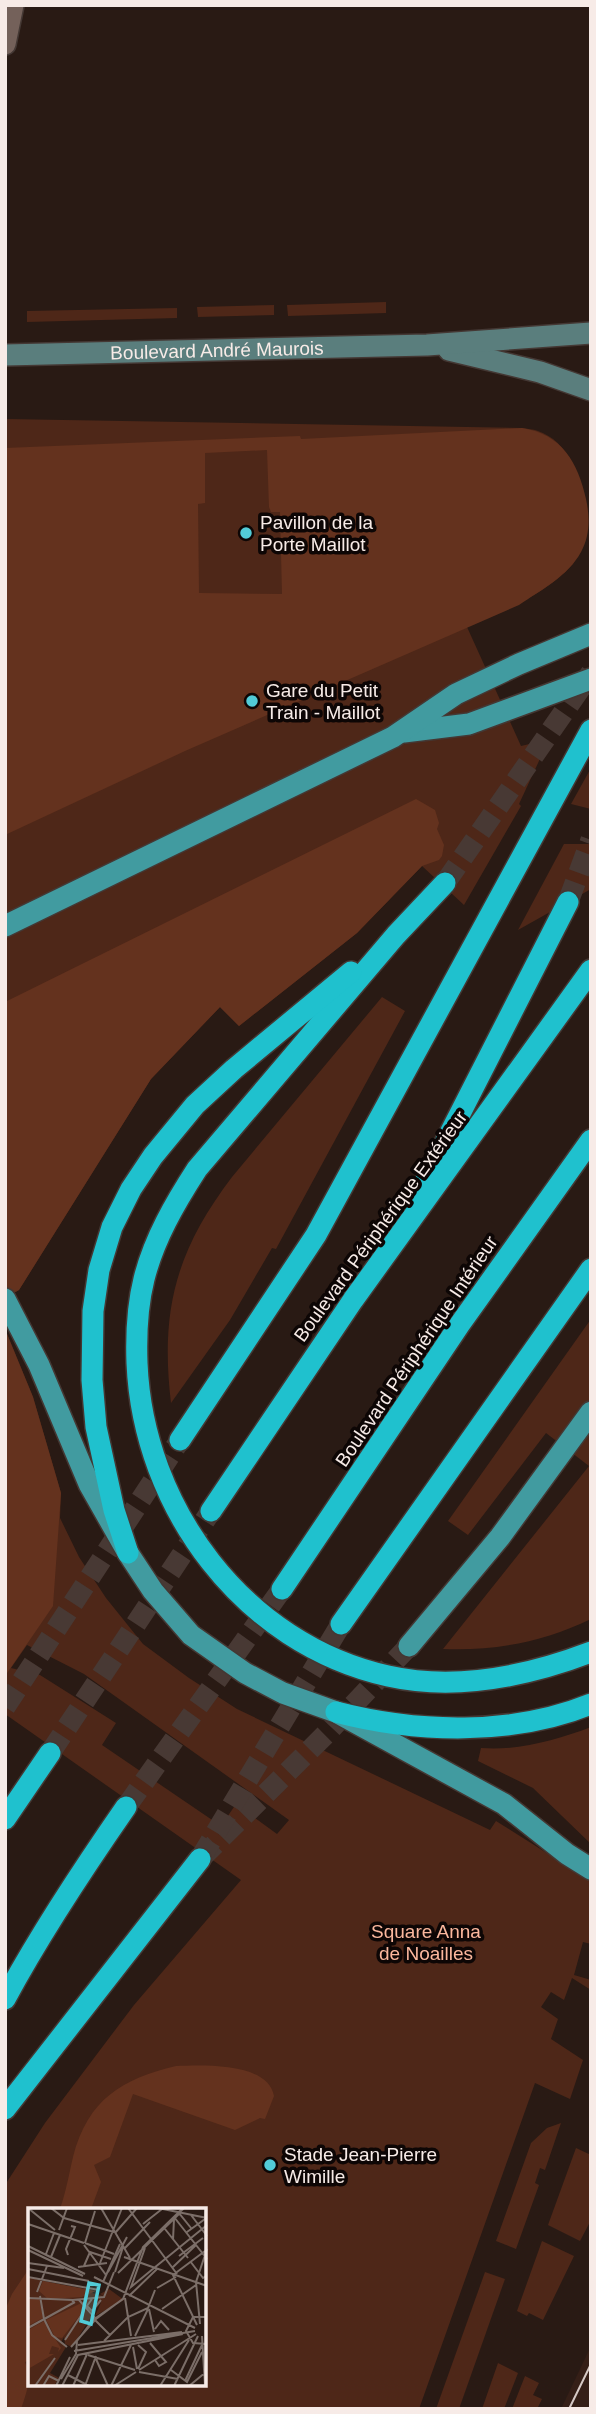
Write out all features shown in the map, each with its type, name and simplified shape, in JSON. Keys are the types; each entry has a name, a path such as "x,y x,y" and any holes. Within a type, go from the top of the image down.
{"highway":[{"path":"180,1440 316,1235 591,730"},
{"path":"445,883 396,935 197,1169 176,1201 160,1233 139,1303 136,1332 145,1431 156,1463 180,1515 214,1566 253,1608 305,1646 388,1676 450,1682 519,1675 591,1652"},
{"path":"389,1253 568,902"},
{"path":"128,1553 114,1510 99,1440 92,1380 93,1311 99,1270 112,1227 131,1189 153,1156 195,1105 234,1069 396,935"},
{"name":"Boulevard Périphérique Extérieur","path":"211,1511 353,1300 591,970"},
{"name":"Boulevard Périphérique Intérieur","path":"282,1589 460,1324 591,1140"},
{"path":"341,1624 591,1269"},
{"path":"336,1712 368,1720 436,1728 526,1722 556,1716 591,1704"},
{"path":"5,1819 50,1753"},
{"path":"5,1999 75,1881 126,1807"},
{"path":"5,2109 200,1858"}],"main road":[{"name":"Boulevard André Maurois","path":"5,355 427,345 591,333"},
{"name":"Boulevard André Maurois","path":"427,345 540,372 591,390"},
{"path":"5,926 399,733 456,694 591,634"},
{"path":"399,733 469,724 591,679"},
{"path":"5,1298 39,1365 89,1484 153,1591 191,1635 245,1673 283,1693 336,1712 504,1804 591,1869"},
{"path":"409,1646 500,1537 591,1412"}],"street":[{"path":"5,44 12,5"}],"shaded area":[{"path":"522,428 536,431 558,444 573,462 583,486 588,513 588,533 584,546 569,568 519,605 185,751 5,835 5,448 300,436 301,439","holes":["267,450 271,512 280,512 282,594 199,593 198,504 205,503 205,453"]},
{"path":"416,799 435,810 439,823 437,829 444,845 439,860 422,866 357,933 239,1026 220,1007 151,1079 19,1290 5,1298 5,1002"},
{"path":"5,1329 33,1397 61,1493 53,1606 5,1676"},
{"path":"176,2066 233,2068 260,2077 269,2085 274,2096 265,2119 260,2118 235,2130 133,2094 110,2157 94,2165 101,2182 91,2208 60,2208 73,2157 88,2120 98,2106 124,2085"},
{"path":"28,2270 28,2361 25,2362 28,2386 21,2409 5,2409 5,2310"},
{"path":"591,2346 591,2409 561,2409"}],"green space":[{"path":"386,302 386,313 288,316 287,305"},
{"path":"274,305 274,315 198,317 197,307"},
{"path":"177,308 177,318 27,322 27,311"},
{"path":"5,419 532,429 554,440 567,453 576,470 582,490 584,530 573,564 550,585 467,627 521,746 534,743 545,748 519,804 521,806 464,905 422,866 357,933 239,1026 220,1007 151,1079 19,1290 5,1298"},
{"path":"591,768 591,809 571,804"},
{"path":"564,844 591,844 591,889 518,930"},
{"path":"382,997 405,1011 276,1249 272,1248 230,1320 171,1403 168,1339 171,1310 176,1283 197,1230 232,1177"},
{"path":"591,1319 591,1619 555,1634 519,1643 443,1649 589,1466 546,1433 468,1535 448,1521"},
{"name":"Square Anna de Noailles","path":"5,1329 33,1397 61,1493 60,1518 79,1557 106,1598 143,1644 237,1709 490,1830 496,1821 591,1881 591,1944 583,1942 574,1975 591,1980 591,1990 572,1978 564,2000 551,1992 541,2007 558,2019 551,2039 583,2060 570,2099 535,2083 419,2409 5,2409 5,2185 45,2123 134,2005 241,1880 5,1714","holes":["27,1645 84,1674 289,1820 277,1834 236,1804 221,1826 102,1745 116,1723 40,1675 11,1668"]},
{"path":"591,1727 591,1844 533,1788 478,1761 481,1748 537,1744"},
{"path":"561,2123 545,2170 540,2168 535,2183 539,2185 516,2249 496,2241 531,2143 547,2128"},
{"path":"576,2148 591,2155 591,2220 580,2241 548,2225"},
{"path":"542,2241 574,2256 543,2320 517,2311"},
{"path":"485,2272 505,2279 459,2409 436,2409"},
{"path":"498,2363 518,2373 504,2409 482,2409"},
{"path":"525,2376 539,2383 533,2395 542,2399 537,2409 512,2409"}],"tunnel":[{"path":"445,883 591,673"},
{"path":"568,902 591,840"},
{"path":"5,1707 180,1440"},
{"path":"50,1753 211,1511"},
{"path":"126,1807 282,1589"},
{"path":"200,1859 341,1624"},
{"path":"200,1859 327,1733 409,1646"}],"tram line":[{"path":"569,2409 591,2364"}],"place":[{"name":"Pavillon de la Porte Maillot","path":"246,533"},
{"name":"Gare du Petit Train - Maillot","path":"252,701"},
{"name":"Stade Jean-Pierre Wimille","path":"270,2165"}]}
